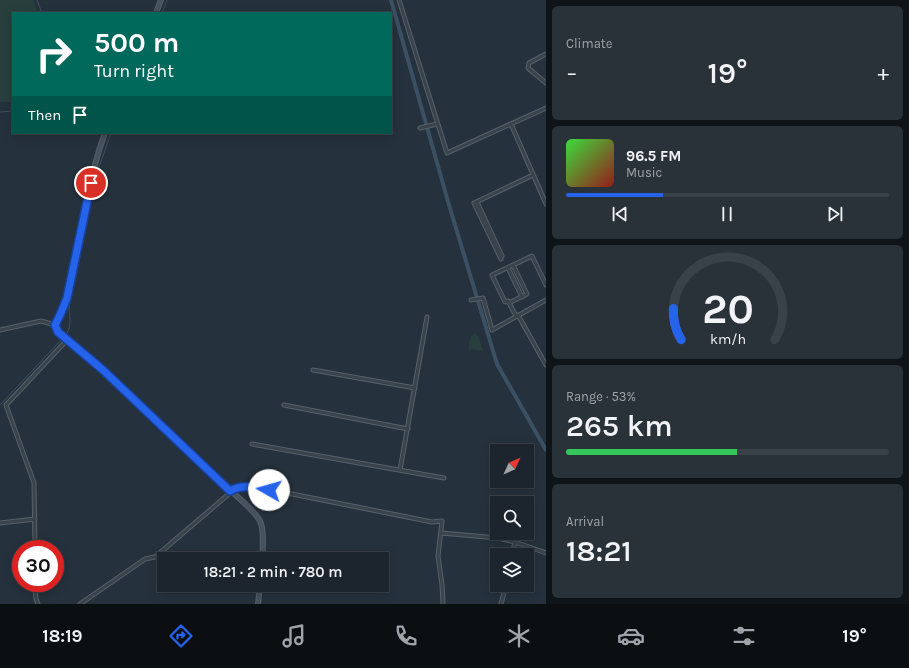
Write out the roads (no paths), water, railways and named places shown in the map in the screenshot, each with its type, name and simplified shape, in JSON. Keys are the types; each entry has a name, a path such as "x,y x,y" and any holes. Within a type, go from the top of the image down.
{"street":[{"path":"156,12 161,0"},
{"path":"399,0 447,152 546,108"},
{"path":"546,54 529,63 528,68 546,82"},
{"path":"420,128 437,124"},
{"path":"511,124 546,204"},
{"path":"105,134 83,218 67,298 55,325 58,332 103,370 230,491 248,506 261,522 263,552"},
{"path":"501,257 474,203 533,175"},
{"path":"546,285 532,256 492,275 505,302 508,301 546,365"},
{"path":"509,304 527,294 513,265"},
{"path":"508,268 522,297"},
{"path":"471,300 483,298 492,330 546,300"},
{"path":"400,470 427,317"},
{"path":"0,330 41,322 55,325"},
{"path":"35,540 34,483 6,405 65,338"},
{"path":"313,370 415,388"},
{"path":"284,405 408,428"},
{"path":"252,444 444,478"},
{"path":"80,604 145,559 155,557 230,491 237,487 257,487 432,522 442,521 438,556 443,604"},
{"path":"0,523 35,519"},
{"path":"441,533 498,538 515,542 546,553"},
{"path":"514,548 515,542"},
{"path":"36,592 38,604"},
{"path":"258,604 259,592"},
{"path":"502,604 505,592"}],"waterway":[{"path":"37,0 42,12"},
{"path":"162,12 167,0"},
{"path":"391,0 449,205 497,364 546,450"},
{"path":"0,112 12,111"},
{"path":"98,170 111,134"},
{"path":"65,336 70,327 69,308 97,175"},
{"path":"0,405 63,338"}]}
